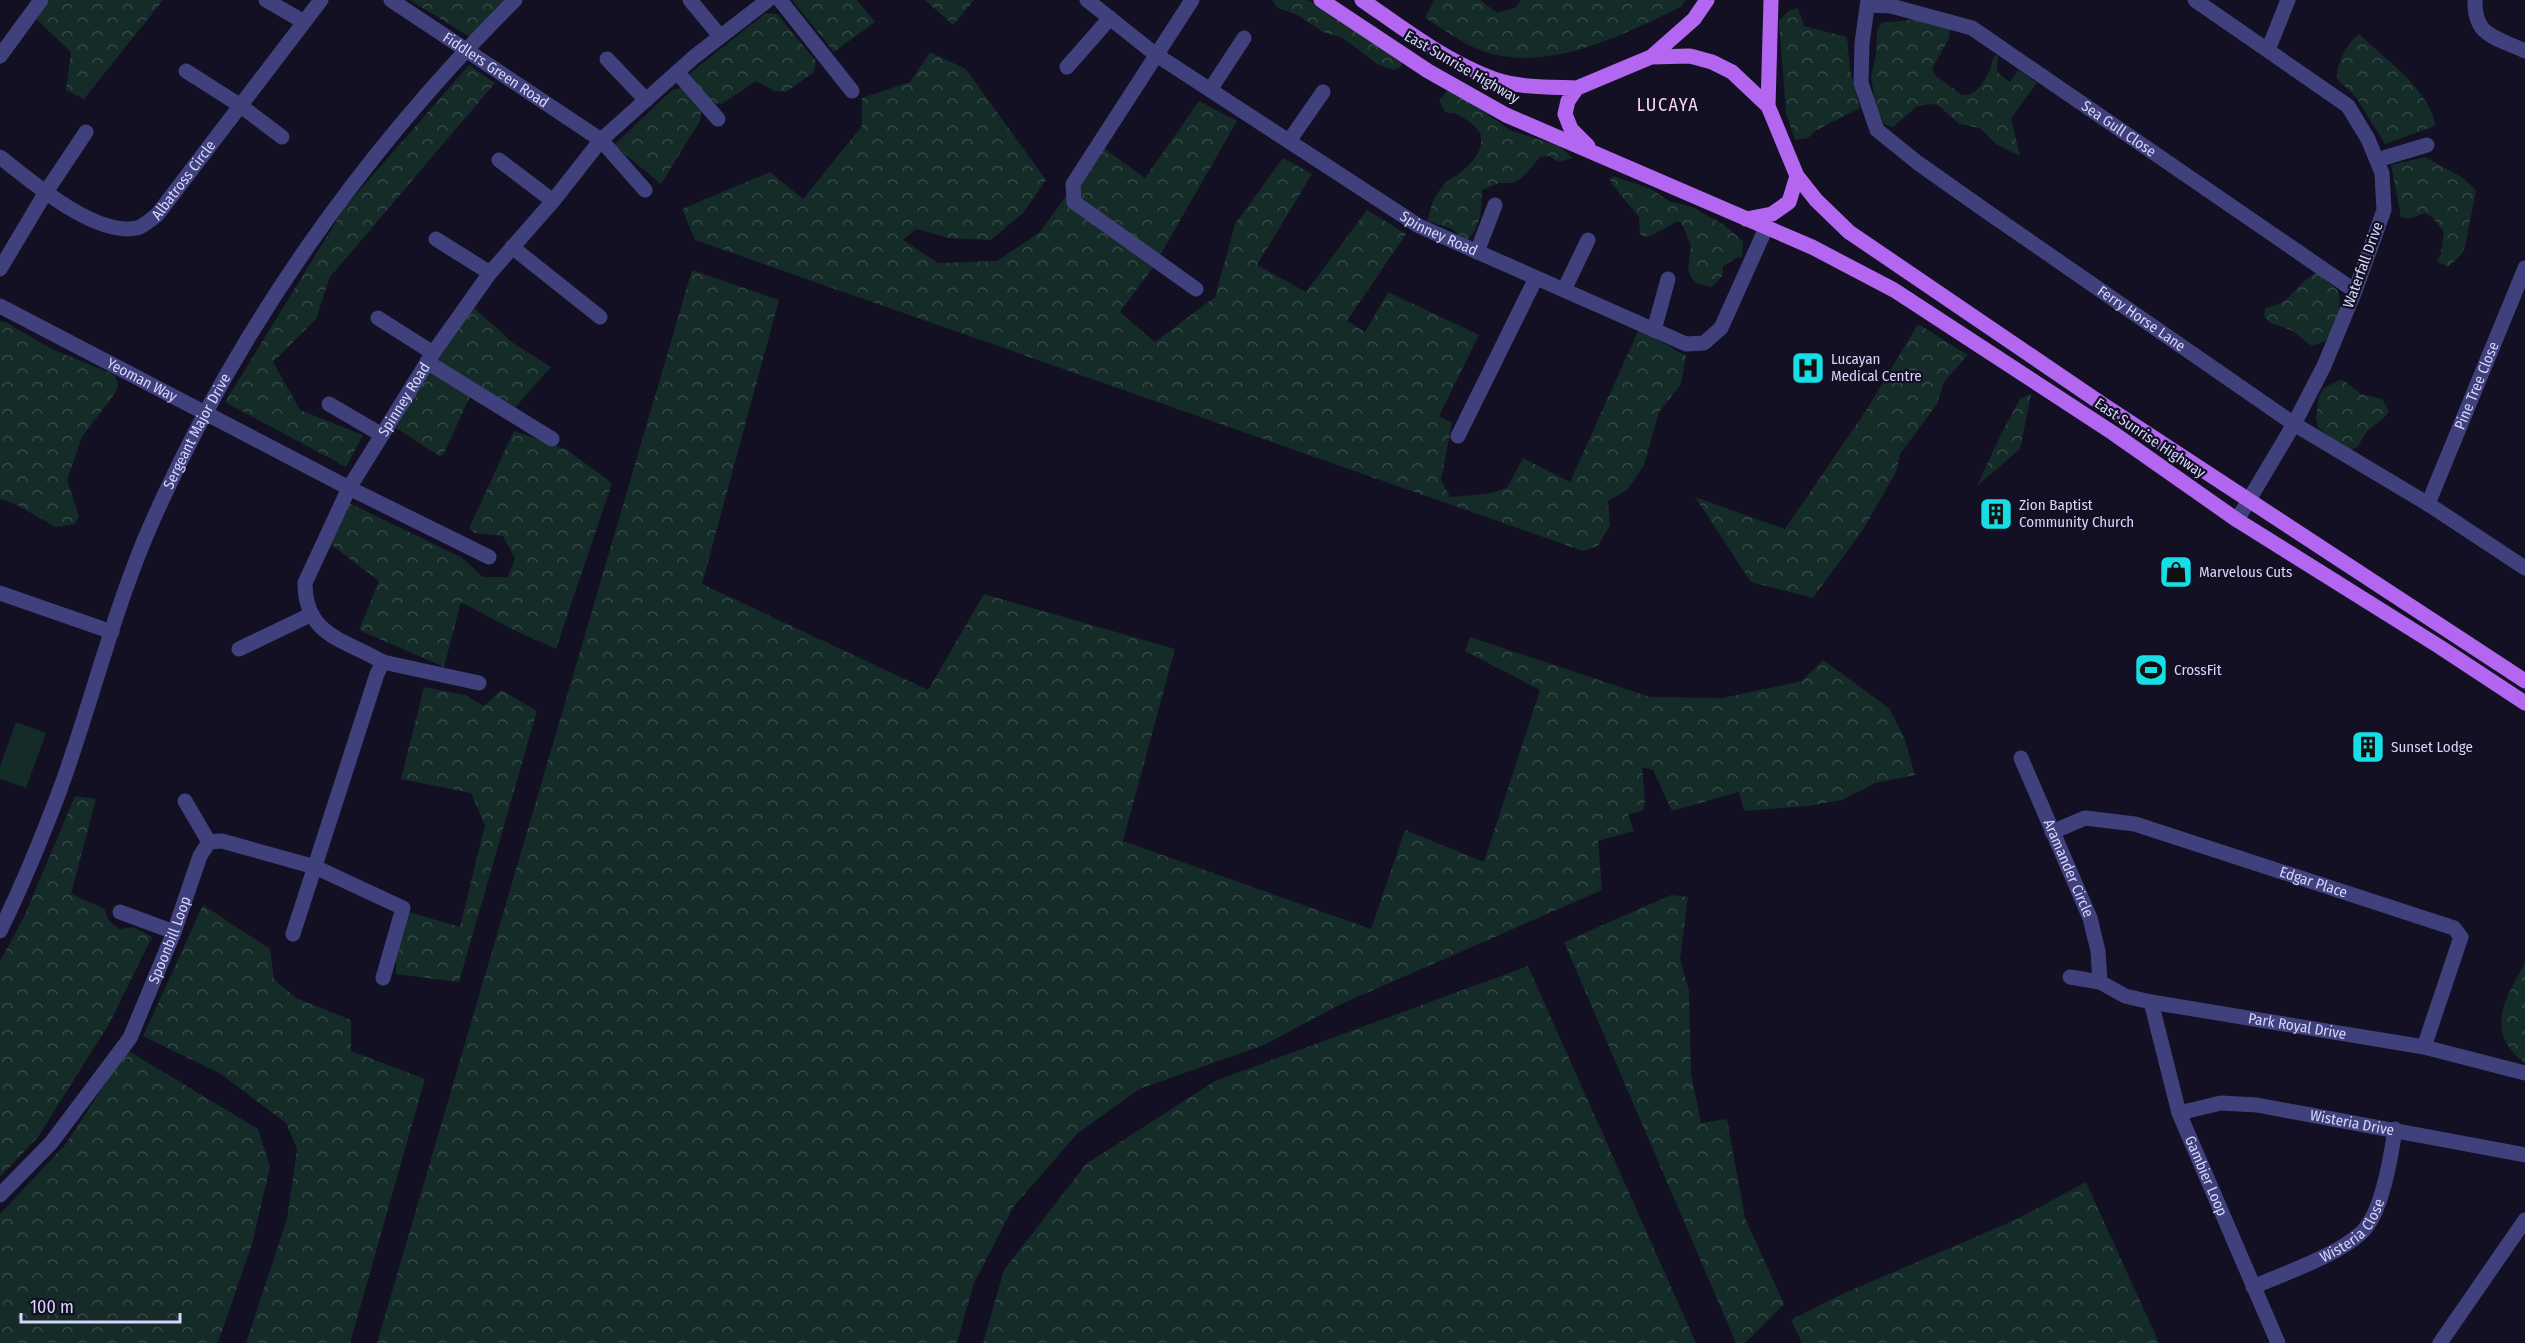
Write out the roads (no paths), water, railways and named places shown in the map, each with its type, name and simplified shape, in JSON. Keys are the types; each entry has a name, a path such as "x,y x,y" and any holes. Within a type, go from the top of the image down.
{"main road":[{"name":"East Sunrise Highway","path":"1321,0 1428,71 1506,115 1592,150 1812,247 1894,290 2113,433 2237,520 2525,703"},
{"name":"East Sunrise Highway","path":"1362,0 1441,54 1495,79 1533,86 1577,88"},
{"path":"1592,150 1571,129 1565,114 1568,101 1577,88 1651,57 1694,19 1707,0"},
{"path":"1768,106 1772,0"},
{"path":"1651,57 1690,56 1712,62 1732,72 1768,106"},
{"name":"East Sunrise Highway","path":"1768,106 1797,176 1816,200 1849,232 2102,404 2525,681"},
{"path":"1746,219 1772,214 1789,202 1797,176"}],"street":[{"path":"0,56 40,0"},
{"path":"266,0 304,22"},
{"name":"Albatross Circle","path":"0,157 46,192 92,219 116,228 139,228 157,215 321,0"},
{"name":"Fiddlers Green Road","path":"391,0 601,141 645,190"},
{"name":"Sergeant Major Drive","path":"0,931 17,897 61,786 146,537 206,412 294,265 380,148 464,51 515,0"},
{"path":"690,0 720,36"},
{"name":"Spinney Road","path":"310,615 305,599 305,583 349,488 430,358 490,273 553,201 601,141 677,72 768,0"},
{"path":"780,0 852,91"},
{"name":"Spinney Road","path":"1087,0 1155,54 1419,226 1686,344 1704,343 1721,328 1767,228"},
{"path":"1192,0 1073,184 1074,201 1196,289"},
{"name":"Waterfall Drive","path":"2195,0 2349,106 2368,139 2382,173 2384,210 2355,291 2324,366 2294,424 2237,520"},
{"path":"2268,50 2288,0"},
{"path":"2475,0 2474,17 2483,31 2525,51"},
{"name":"Sea Gull Close","path":"1868,3 1892,6 1972,28 2355,291"},
{"name":"Ferry Horse Lane","path":"1868,3 1862,43 1861,83 1877,130 1918,163 1986,211 2294,424 2428,504 2525,568"},
{"path":"1067,67 1110,18"},
{"path":"1210,90 1244,38"},
{"path":"607,59 646,100"},
{"path":"186,71 241,106 282,136"},
{"path":"677,72 718,119"},
{"path":"1289,141 1323,92"},
{"path":"0,269 46,192 86,132"},
{"path":"2377,160 2427,145"},
{"path":"499,160 553,201"},
{"path":"1477,252 1495,205"},
{"path":"436,238 490,273"},
{"path":"1564,290 1588,240"},
{"path":"512,247 600,317"},
{"name":"Pine Tree Close","path":"2428,504 2525,268"},
{"path":"1458,436 1536,278"},
{"path":"1654,330 1668,279"},
{"name":"Yeoman Way","path":"0,306 349,488 489,557"},
{"path":"378,318 430,358 552,440"},
{"path":"329,404 382,435"},
{"path":"0,593 112,632"},
{"path":"239,649 310,615 322,630 383,662 479,683"},
{"path":"293,934 377,674 383,662"},
{"name":"Aramander Circle","path":"2021,758 2090,918 2098,951 2100,982"},
{"path":"185,801 209,842 222,841 315,867 403,908 383,978"},
{"name":"Edgar Place","path":"2052,832 2085,818 2135,824 2454,928 2461,937 2424,1047"},
{"name":"Spoonbill Loop","path":"0,1196 51,1143 130,1038 174,932 200,856 209,842"},
{"path":"120,912 174,932"},
{"name":"Park Royal Drive","path":"2070,977 2100,982 2125,996 2151,1002 2424,1047 2525,1072"},
{"name":"Gambier Loop","path":"2151,1002 2179,1113 2278,1343"},
{"name":"Wisteria Drive","path":"2179,1113 2221,1103 2257,1105 2525,1155"},
{"name":"Wisteria Close","path":"2253,1287 2336,1249 2362,1232 2380,1200 2395,1129"},
{"path":"2440,1343 2525,1220"}],"place":[{"name":"Lucayan Medical Centre","path":"1808,368"},
{"name":"Zion Baptist Community Church","path":"1996,514"},
{"name":"Marvelous Cuts","path":"2176,572"},
{"name":"CrossFit","path":"2151,670"},
{"name":"Sunset Lodge","path":"2368,747"}],"district":[{"name":"LUCAYA","path":"1668,105"}]}
